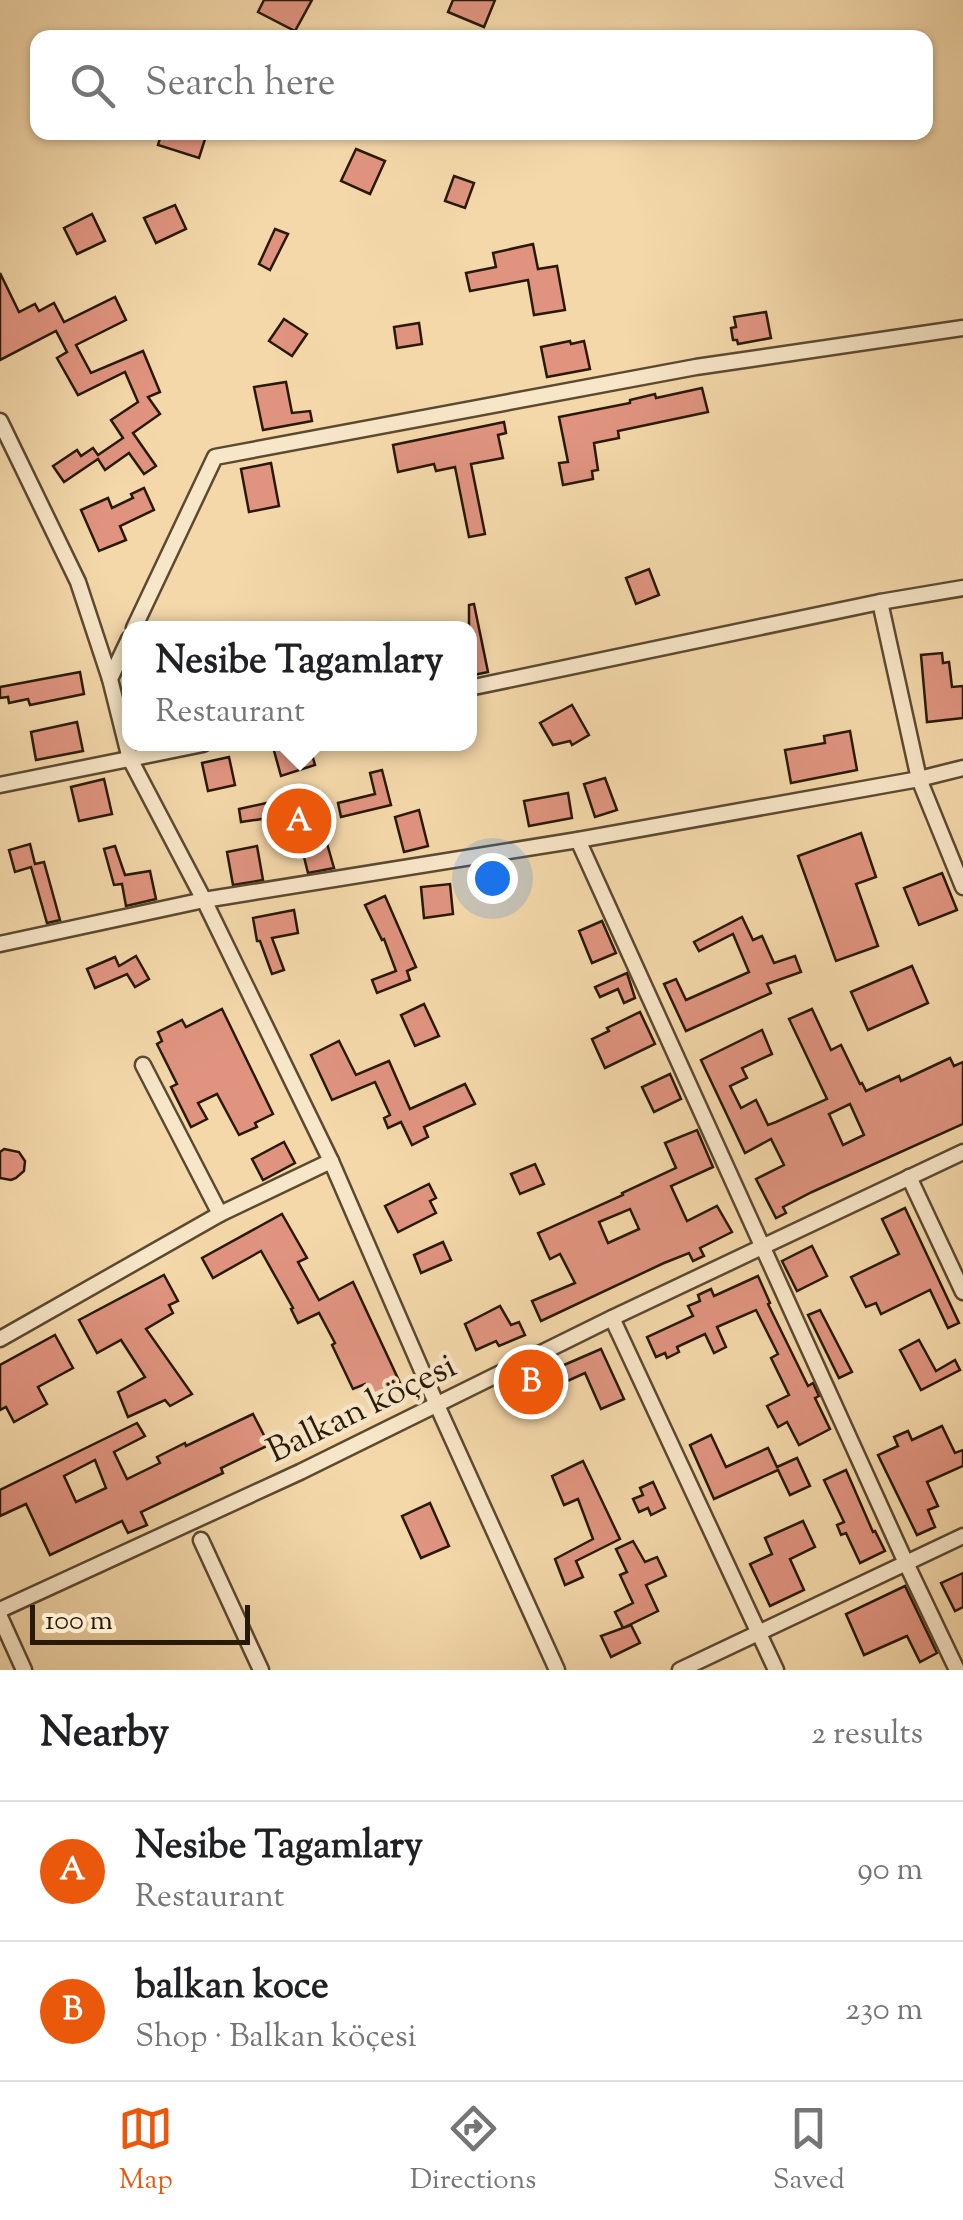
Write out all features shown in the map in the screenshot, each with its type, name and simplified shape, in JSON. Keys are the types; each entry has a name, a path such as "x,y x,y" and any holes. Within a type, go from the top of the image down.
{"street":[{"path":"137,621 215,458 696,367 963,328"},
{"path":"0,421 78,582 122,727"},
{"path":"477,686 963,588"},
{"path":"880,602 919,779 963,887"},
{"path":"110,679 122,654"},
{"path":"128,751 330,1161 558,1670"},
{"path":"0,785 169,751"},
{"path":"0,944 204,900 578,840 963,768"},
{"path":"578,840 957,1670"},
{"path":"143,1065 220,1214"},
{"name":"Balkan köçesi","path":"0,1610 300,1472 612,1318 963,1152"},
{"path":"0,1339 220,1214 330,1161"},
{"path":"909,1177 963,1292"},
{"path":"612,1318 776,1670"},
{"path":"680,1670 963,1536"},
{"path":"201,1540 260,1670"},
{"path":"0,1618 24,1670"}],"building":[{"path":"264,0 312,0 296,30 258,12"},
{"path":"453,0 495,0 484,27 448,12"},
{"path":"160,140 205,140 199,158 158,145"},
{"path":"356,149 385,161 370,194 341,181"},
{"path":"454,176 474,183 465,208 445,201"},
{"path":"175,205 186,229 156,243 144,218"},
{"path":"92,214 105,241 77,254 64,228"},
{"path":"275,229 288,234 270,270 259,264"},
{"path":"533,244 538,269 557,266 565,310 534,315 528,280 470,291 466,273 496,267 493,253"},
{"path":"0,273 19,312 35,304 39,311 54,303 64,322 115,297 126,320 76,345 91,373 143,351 160,392 148,397 160,414 133,433 156,466 144,474 129,453 105,470 98,459 64,482 53,466 77,450 81,456 93,448 98,455 123,438 111,420 138,402 125,372 78,395 57,358 67,352 56,331 0,360"},
{"path":"766,312 771,338 738,344 733,340 734,317"},
{"path":"284,319 307,334 292,356 269,341"},
{"path":"419,323 422,344 397,348 394,327"},
{"path":"584,341 590,369 547,377 541,347"},
{"path":"286,382 292,413 310,411 312,421 263,430 254,387"},
{"path":"702,388 708,412 618,431 619,438 594,443 598,470 592,471 593,479 563,485 559,463 568,462 559,417 655,394 656,398"},
{"path":"504,422 506,433 498,435 503,458 471,464 485,534 469,537 455,467 436,471 434,464 398,472 393,445"},
{"path":"271,463 279,506 249,512 241,469"},
{"path":"144,488 154,510 120,526 126,540 99,551 81,510 108,498 112,508"},
{"path":"649,569 659,595 636,604 626,578"},
{"path":"474,604 488,672 477,674 477,621 469,621 469,605"},
{"path":"942,653 943,663 949,662 952,687 963,686 963,718 927,722 921,655"},
{"path":"80,672 84,694 30,705 28,699 9,703 8,697 0,698 0,687"},
{"path":"572,705 589,735 572,745 570,741 553,745 540,723"},
{"path":"77,722 83,751 36,760 31,732"},
{"path":"850,731 857,770 791,783 785,750 825,743 824,736"},
{"path":"274,751 311,751 315,765 281,776"},
{"path":"229,757 235,785 208,791 202,763"},
{"path":"382,770 391,805 341,817 338,803 375,794 370,773"},
{"path":"605,778 617,810 595,817 584,784"},
{"path":"104,779 112,814 79,821 71,787"},
{"path":"568,793 572,818 529,826 524,801"},
{"path":"298,796 301,809 316,805 334,868 308,873 295,821 264,826 262,819 241,822 239,809"},
{"path":"419,810 428,846 404,852 395,817"},
{"path":"861,833 876,877 856,884 878,946 836,961 798,856"},
{"path":"30,844 35,864 44,862 60,920 47,923 31,867 15,872 9,850"},
{"path":"115,846 125,875 150,871 156,899 126,906 122,884 114,885 104,849"},
{"path":"257,846 263,880 233,885 227,852"},
{"path":"942,873 957,910 919,925 904,888"},
{"path":"450,884 453,914 424,918 421,887"},
{"path":"385,896 416,967 407,971 410,980 377,993 372,980 396,971 365,905"},
{"path":"294,910 298,933 272,938 284,970 272,974 257,941 253,918"},
{"path":"742,917 753,940 762,936 774,963 795,956 801,972 767,984 771,993 686,1031 664,984 676,979 686,1000 749,972 733,934 699,951 694,942"},
{"path":"602,921 616,953 592,963 579,931"},
{"path":"136,956 149,979 135,987 127,974 95,988 87,969 115,957 119,966"},
{"path":"912,966 928,1003 868,1030 851,992"},
{"path":"627,973 635,998 624,1003 618,989 600,997 595,987"},
{"path":"424,1004 439,1036 415,1046 401,1015"},
{"path":"222,1009 273,1114 239,1135 217,1094 198,1103 207,1119 191,1127 171,1087 177,1084 157,1044 162,1041 158,1032 182,1020 186,1027"},
{"path":"812,1009 831,1050 841,1045 866,1091 899,1076 901,1081 950,1058 954,1066 963,1062 963,1124 812,1192 783,1207 786,1213 776,1218 756,1179 784,1165 771,1139 745,1153 701,1060 762,1030 772,1054 742,1068 747,1078 730,1086 741,1108 756,1100 768,1125 827,1099 789,1019","holes":["850,1104 864,1135 843,1145 829,1114"]},
{"path":"640,1012 655,1044 605,1068 592,1039"},
{"path":"339,1041 356,1075 389,1061 410,1109 465,1084 475,1104 424,1127 428,1137 412,1145 401,1122 388,1128 384,1118 390,1115 375,1082 332,1100 311,1055"},
{"path":"670,1074 681,1099 654,1112 642,1087"},
{"path":"697,1130 713,1167 671,1186 687,1221 717,1206 732,1232 700,1248 704,1256 693,1261 689,1253 541,1321 532,1301 575,1283 560,1254 550,1259 538,1233 676,1168 665,1143","holes":["630,1209 639,1229 608,1243 599,1222"]},
{"path":"284,1142 295,1163 263,1180 252,1159"},
{"path":"0,1152 19,1152 25,1161 24,1171 11,1180 0,1178"},
{"path":"535,1164 544,1184 520,1194 511,1174"},
{"path":"429,1184 436,1198 430,1201 436,1213 398,1232 385,1206"},
{"path":"905,1208 959,1323 948,1328 930,1290 881,1314 876,1303 866,1307 851,1277 899,1254 882,1219"},
{"path":"282,1214 307,1258 298,1262 319,1300 353,1282 401,1385 372,1399 365,1384 353,1389 319,1313 298,1323 261,1251 213,1278 202,1258"},
{"path":"443,1242 451,1260 421,1273 414,1255"},
{"path":"812,1246 827,1276 797,1291 782,1261"},
{"path":"164,1275 178,1301 169,1305 173,1313 146,1329 192,1394 170,1406 165,1400 128,1417 118,1392 145,1377 121,1340 97,1353 79,1320"},
{"path":"758,1276 808,1386 813,1383 819,1396 815,1398 830,1429 799,1445 787,1422 778,1427 767,1406 789,1395 771,1358 778,1354 756,1310 717,1327 726,1347 714,1353 705,1334 677,1347 679,1352 667,1358 665,1353 656,1357 647,1337 693,1316 688,1306 700,1301 698,1295 711,1289 714,1296"},
{"path":"500,1306 511,1325 519,1322 525,1335 476,1350 465,1324"},
{"path":"820,1310 852,1372 839,1378 808,1315"},
{"path":"55,1335 73,1368 38,1387 47,1404 14,1422 6,1407 0,1410 0,1365"},
{"path":"919,1340 936,1371 955,1360 960,1370 921,1390 900,1350"},
{"path":"601,1349 624,1399 601,1409 585,1373 563,1383 557,1368"},
{"path":"253,1414 269,1445 221,1468 223,1473 141,1512 147,1525 128,1533 122,1521 50,1555 26,1504 0,1516 0,1490 137,1423 145,1436 114,1452 127,1479 160,1463 157,1457 185,1443 186,1446","holes":["95,1460 106,1488 76,1502 64,1476"]},
{"path":"942,1426 955,1453 963,1450 963,1466 927,1482 938,1506 928,1510 935,1527 917,1535 878,1455 898,1446 894,1437 908,1431 912,1440"},
{"path":"711,1435 726,1467 768,1448 777,1467 797,1458 810,1486 790,1495 778,1470 714,1499 690,1445"},
{"path":"583,1461 620,1539 576,1561 583,1577 565,1585 555,1559 593,1539 578,1499 564,1505 552,1476"},
{"path":"846,1470 885,1551 860,1563 846,1533 841,1535 837,1525 844,1522 824,1480"},
{"path":"653,1482 665,1508 651,1515 648,1508 639,1512 633,1499 643,1495 640,1488"},
{"path":"430,1503 449,1546 421,1558 402,1516"},
{"path":"803,1521 815,1547 790,1559 804,1590 770,1606 750,1564 772,1554 765,1538"},
{"path":"633,1541 645,1562 657,1557 666,1576 646,1585 658,1611 623,1628 615,1612 633,1603 620,1575 627,1572 616,1549"},
{"path":"963,1573 963,1607 955,1611 941,1583"},
{"path":"905,1586 937,1653 920,1662 907,1636 864,1655 846,1614"},
{"path":"631,1625 640,1643 611,1657 601,1636"}],"place":[{"name":"Nesibe Tagamlary","path":"299,821"},
{"name":"balkan koce","path":"531,1382"}]}
